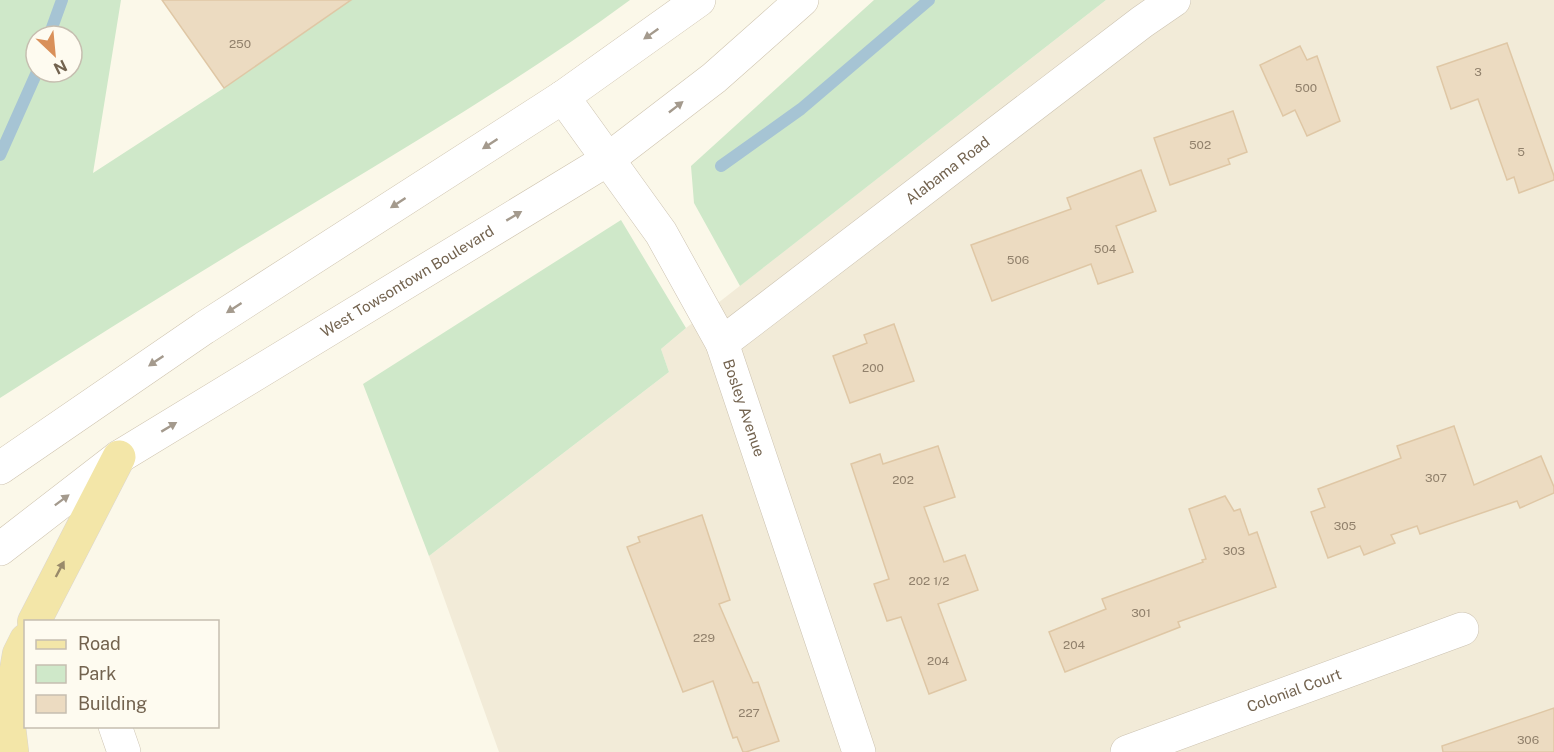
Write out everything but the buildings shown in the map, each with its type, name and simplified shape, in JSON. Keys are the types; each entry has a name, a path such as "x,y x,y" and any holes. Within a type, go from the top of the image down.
{"main road":[{"path":"0,468 204,328 563,97 699,0"},
{"name":"West Towsontown Boulevard","path":"0,549 119,457 607,160 714,78 802,0"},
{"name":"Alabama Road","path":"722,343 1142,22 1174,0"},
{"name":"Bosley Avenue","path":"563,97 661,233 722,343 859,752"},
{"path":"35,620 119,457"},
{"name":"Colonial Court","path":"1126,752 1462,629"},
{"path":"12,752 8,718 19,654 24,644"},
{"path":"116,728 124,752"}],"shaded area":[{"path":"1106,0 1554,0 1554,752 499,752 429,556 669,372 661,349 686,328"}],"green space":[{"path":"0,0 121,0 93,173 224,88 351,0 630,0 479,102 0,398"},
{"path":"874,0 1106,0 740,286 694,203 691,166"},
{"path":"621,220 686,328 661,349 669,372 429,556 363,384"}],"waterway":[{"path":"53,24 62,0"},
{"path":"721,166 801,109 929,0"},
{"path":"0,155 32,84"}]}
